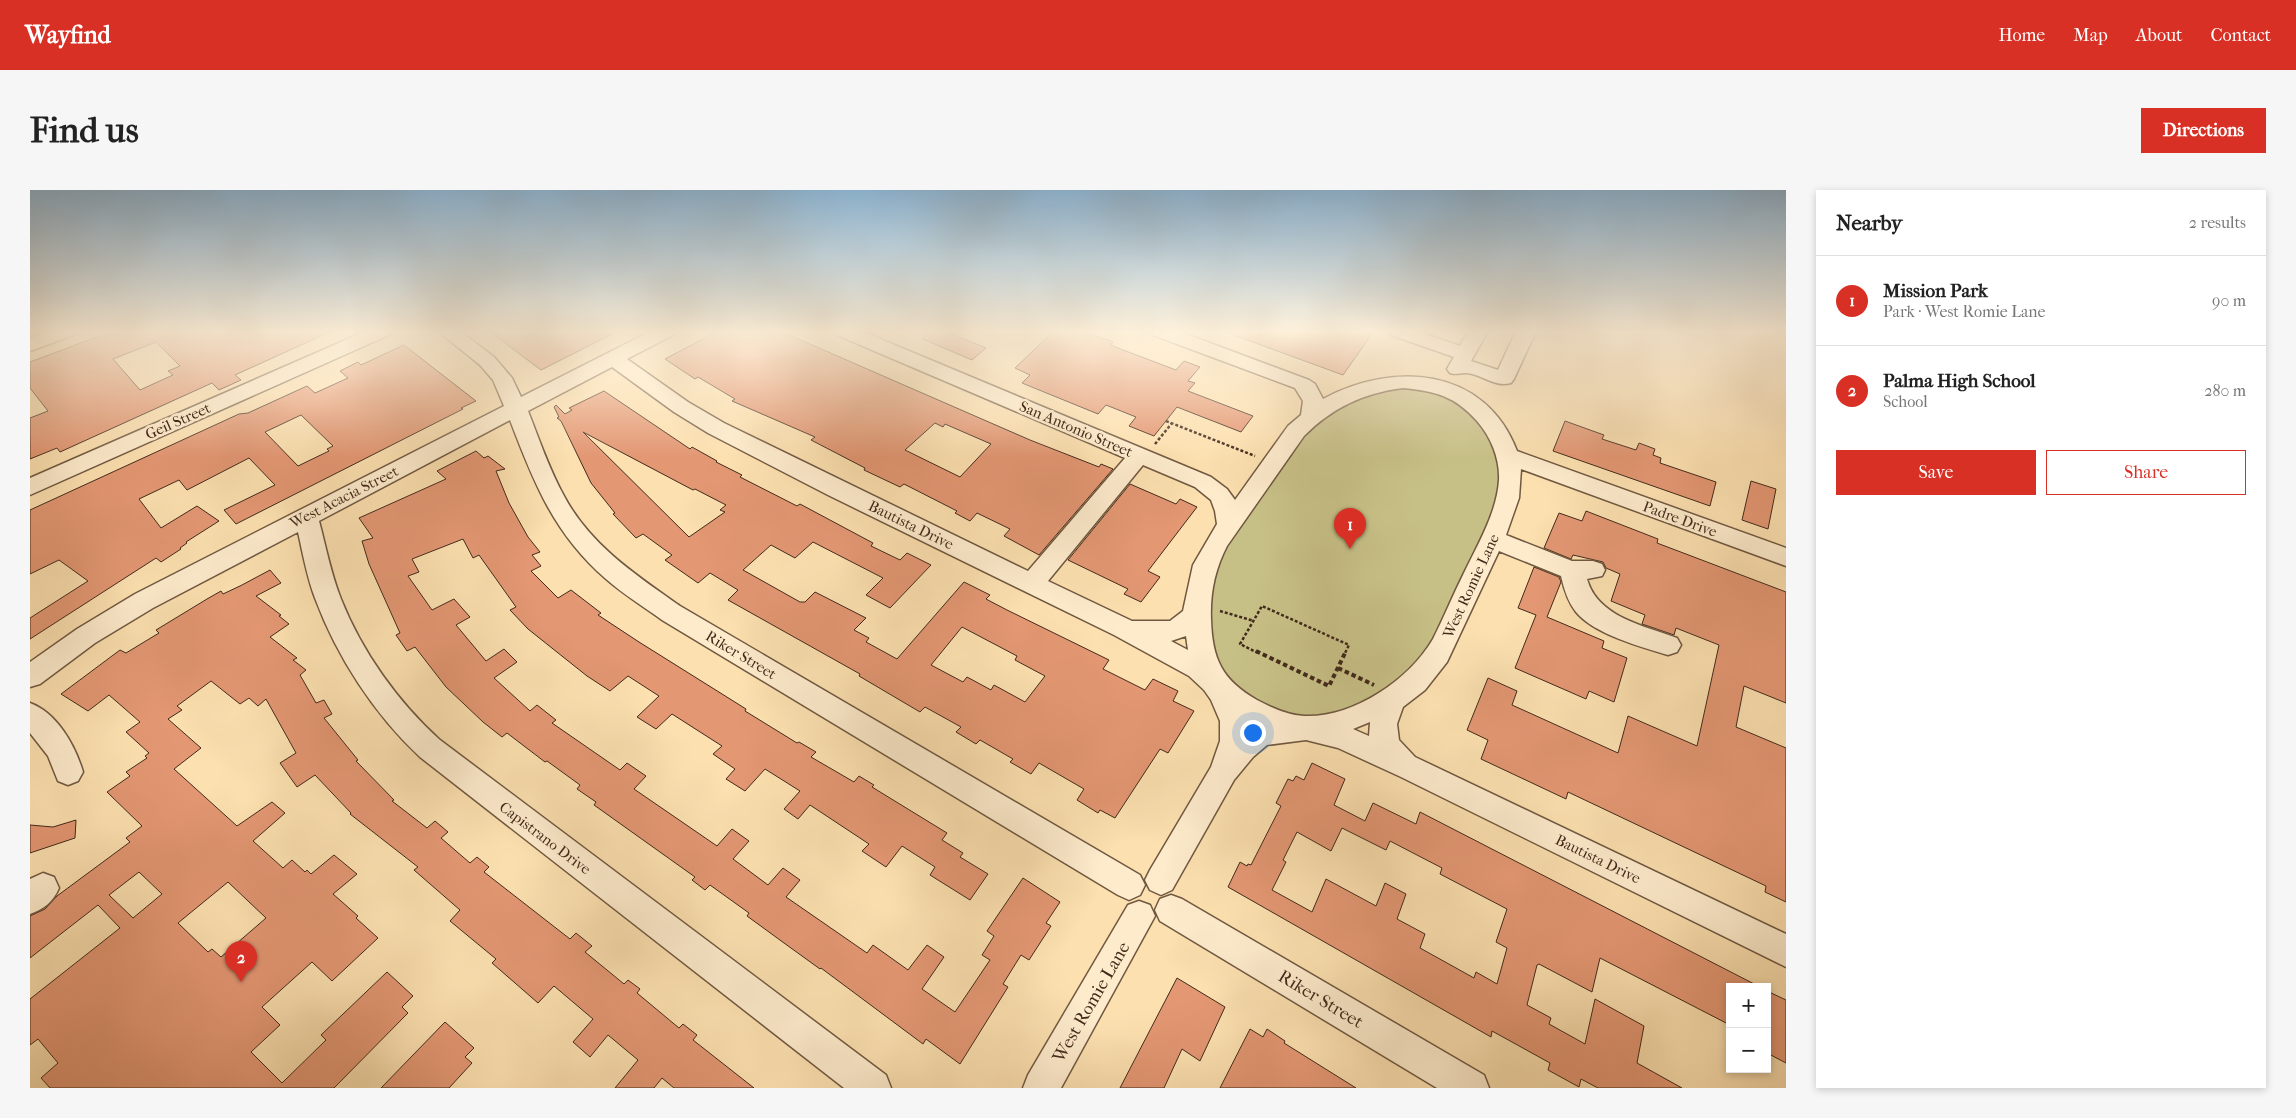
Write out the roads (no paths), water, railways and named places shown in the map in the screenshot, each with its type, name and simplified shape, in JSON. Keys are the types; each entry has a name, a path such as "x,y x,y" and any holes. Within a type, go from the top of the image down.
{"street":[{"name":"Geil Street","path":"30,488 288,373"},
{"name":"Riker Street","path":"497,373 508,388 546,484 564,515 598,558 633,588 671,613 1129,884 1140,877 1154,877 1157,902 1471,1088"},
{"name":"West Acacia Street","path":"30,676 114,618 585,373"},
{"name":"Bautista Drive","path":"633,373 681,407 716,428 1123,628 1185,660 1206,674 1214,682"},
{"name":"San Antonio Street","path":"947,373 1144,453 1203,482 1214,489 1225,501 1229,525"},
{"path":"1276,373 1302,384 1312,395 1314,401 1311,416"},
{"path":"1446,388 1454,373"},
{"path":"1491,373 1504,379 1507,373"},
{"path":"1287,377 1334,388 1361,389"},
{"name":"West Romie Lane","path":"1042,1088 1157,902 1224,771 1234,741 1234,721 1229,706 1214,682 1203,654 1206,610 1200,590 1206,564 1217,542 1229,525 1258,468 1311,416 1342,397 1361,389 1403,382 1446,388 1462,396 1486,417 1501,441 1510,470 1510,484 1502,515 1492,540 1442,648 1416,681 1391,698 1358,715 1306,728 1271,732 1250,741 1224,771"},
{"path":"1031,584 1144,453"},
{"path":"1507,456 1574,480"},
{"path":"1203,482 1242,487 1258,468"},
{"path":"1510,484 1518,478 1533,473 1550,474 1574,480"},
{"name":"Padre Drive","path":"1574,480 1786,557"},
{"name":"Capistrano Drive","path":"306,517 327,596 339,624 357,658 389,702 421,740 461,774 873,1088"},
{"path":"1492,540 1583,570 1577,592 1588,609 1606,620 1668,645"},
{"path":"1123,628 1154,633 1168,632 1186,624 1206,610"},
{"name":"West Romie Lane","path":"1214,682 1236,702 1260,715 1271,720 1306,728"},
{"path":"1391,698 1383,722 1383,738 1392,753 1411,768"},
{"path":"30,715 58,744 66,758 68,772"},
{"path":"1306,728 1344,738 1411,768"},
{"name":"Bautista Drive","path":"1411,768 1786,951"}],"place":[{"name":"Mission Park","path":"1350,549"},
{"name":"Palma High School","path":"241,982"}]}
